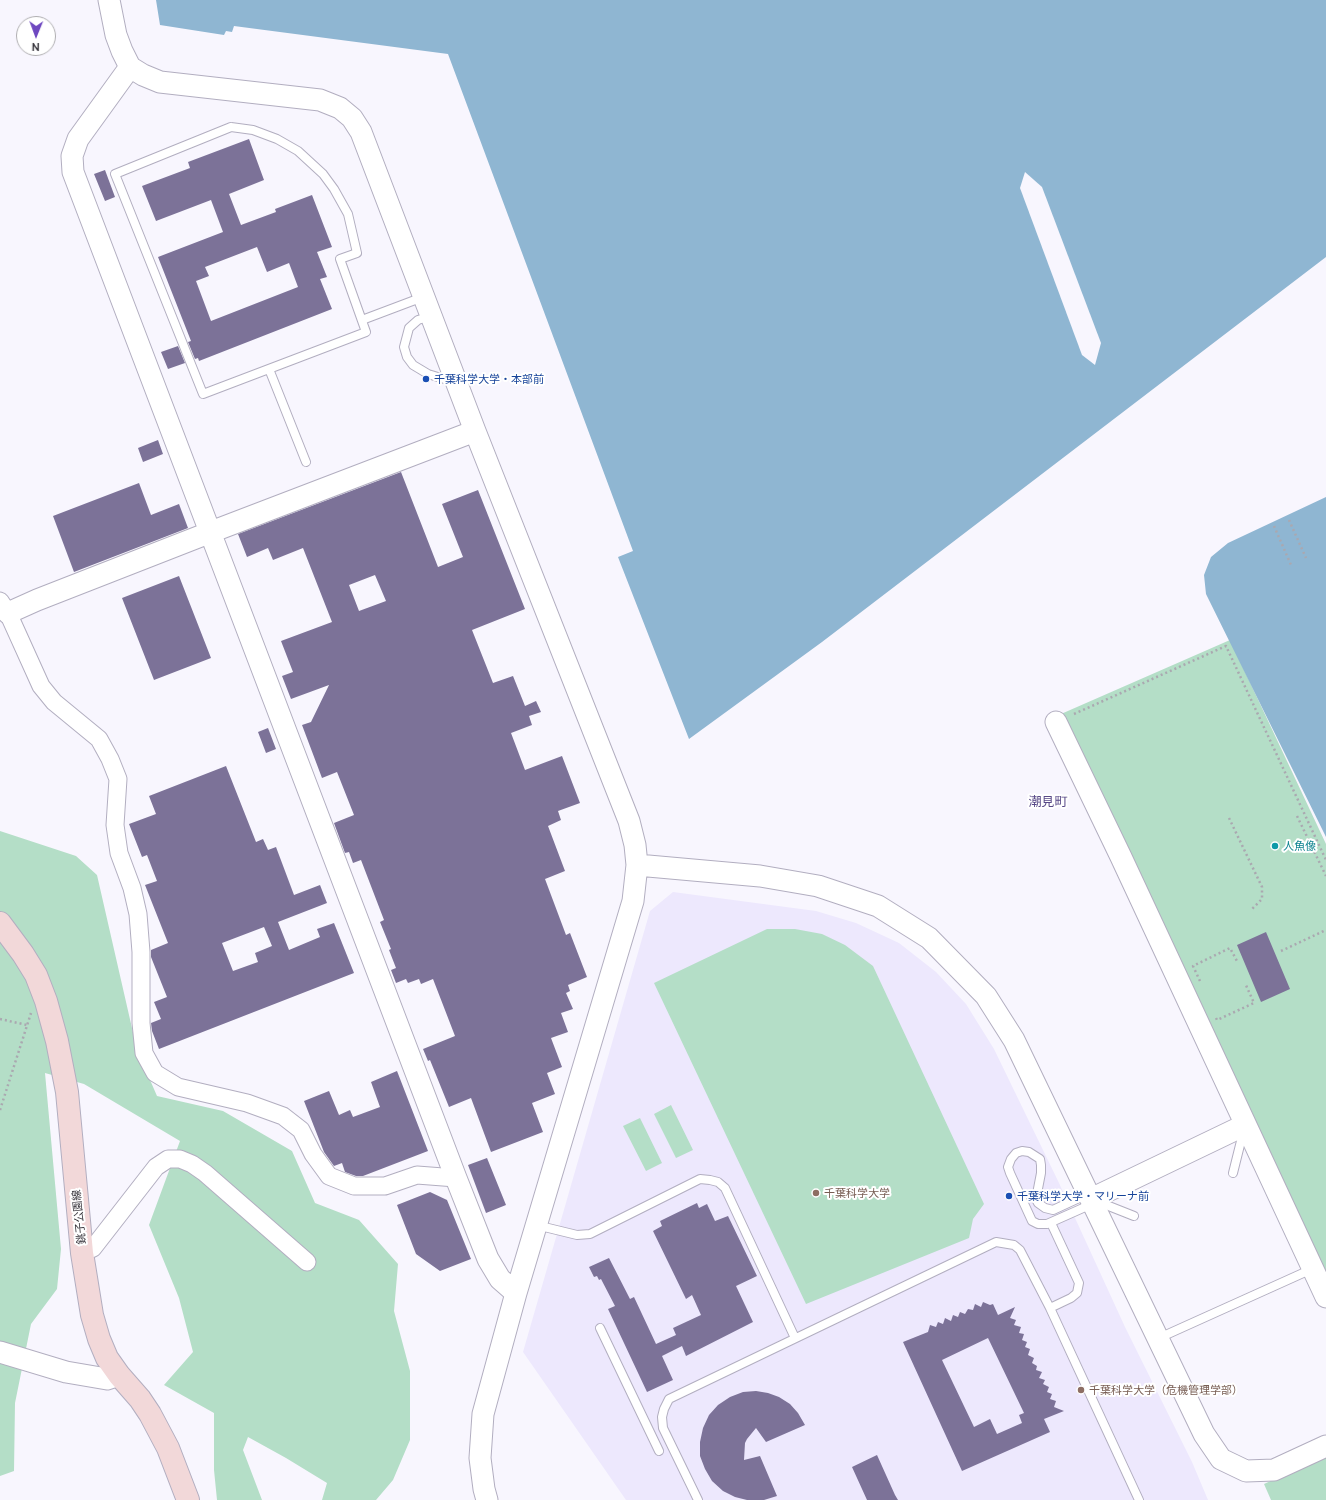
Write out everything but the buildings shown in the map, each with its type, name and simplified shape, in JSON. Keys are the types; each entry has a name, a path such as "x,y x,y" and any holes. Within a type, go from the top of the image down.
{"main road":[{"name":"銚子公園線","path":"0,923 24,954 36,975 46,1001 57,1041 67,1092 82,1253 92,1315 99,1339 107,1358 119,1375 140,1399 150,1414 168,1448 188,1500"}],"street":[{"path":"109,0 116,35 130,67 143,75 160,82 320,100 340,108 352,118 361,132 456,383 629,821 637,865 633,901 516,1292 483,1414 480,1458 487,1500"},
{"path":"130,67 78,139 72,156 73,172 488,1259 500,1279 516,1292"},
{"path":"456,1178 417,1175 385,1186 354,1186 329,1176 314,1154 302,1130 283,1116 247,1103 178,1087 155,1073 144,1053 141,1023 141,952 138,914 132,888 119,853 115,825 118,779 110,759 99,739 54,702 41,686 4,607 38,600 475,431"},
{"path":"1065,718 1121,857 1245,1124 1321,1282"},
{"path":"637,865 760,876 818,886 878,906 929,938 986,996 1014,1040 1204,1434 1221,1458 1246,1471 1274,1470 1324,1451"},
{"path":"1091,1199 1245,1124"},
{"path":"82,1253 93,1248 156,1166 168,1159 180,1159 192,1164 205,1173 307,1262"},
{"path":"0,1352 66,1372 107,1379 119,1375"}],"lane":[{"path":"231,127 253,130 277,139 298,151 323,174 334,189 348,214 357,254 340,259 362,320 366,332 203,394 115,174 231,127"},
{"path":"362,320 427,306"},
{"path":"427,306 418,320 409,328 404,347 407,357 413,365 428,374 456,383"},
{"path":"269,369 306,462"},
{"path":"1233,1173 1245,1124"},
{"path":"1091,1199 1083,1208 1051,1223 1038,1224 1032,1221 1010,1173 1008,1167 1011,1159 1016,1153 1022,1151 1029,1152 1040,1159 1041,1173 1036,1199 1038,1203 1045,1208 1053,1210 1079,1198 1091,1199 1134,1216"},
{"path":"536,1225 577,1235 590,1234 700,1179 718,1182 725,1188 796,1338"},
{"path":"1050,1308 1071,1298 1077,1293 1079,1283 1051,1223"},
{"path":"698,1500 663,1428 662,1418 664,1409 669,1399 996,1242 1014,1245 1020,1250 1050,1308 1139,1500"},
{"path":"1158,1339 1321,1282"},
{"path":"600,1328 658,1451"}],"path":[{"path":"1289,520 1306,558"},
{"path":"1274,526 1291,565"},
{"path":"1065,718 1226,646 1326,860"},
{"path":"1297,816 1326,876"},
{"path":"1229,818 1262,887 1262,899 1252,909"},
{"path":"1281,951 1326,930"},
{"path":"1200,981 1193,966 1230,948 1238,964"},
{"path":"1214,1014 1217,1020 1254,1002 1245,983"},
{"path":"0,1110 32,1009 46,1001"},
{"path":"0,1019 27,1025"}],"shaded area":[{"name":"千葉科学大学","path":"673,892 816,911 856,923 899,943 936,972 966,1004 994,1049 1059,1183 1125,1327 1192,1462 1208,1500 626,1500 523,1352 650,911"}],"green space":[{"path":"1230,640 1326,844 1326,1275 1061,714"},
{"path":"0,831 76,856 97,875 137,1050 157,1096 223,1111 292,1151 315,1203 359,1220 398,1264 394,1311 410,1371 410,1440 393,1480 376,1500 322,1500 327,1483 248,1437 243,1450 262,1500 217,1500 214,1470 214,1413 164,1385 193,1352 179,1298 149,1225 180,1141 84,1084 45,1073 61,1249 57,1289 31,1324 15,1403 14,1471 0,1476"},
{"path":"767,929 795,929 822,934 845,945 873,966 984,1204 973,1219 969,1238 806,1304 654,983"},
{"path":"671,1105 693,1150 676,1158 654,1114"},
{"path":"640,1118 662,1163 646,1171 623,1126"},
{"path":"1326,1456 1326,1500 1271,1500 1264,1484"}],"water":[{"path":"156,0 1326,0 1326,257 822,642 689,739 618,557 633,551 448,54 234,26 232,32 226,31 224,35 160,25"},
{"path":"1326,497 1326,837 1206,594 1204,575 1211,557 1228,543"}],"pier":[{"path":"1025,172 1042,187 1101,343 1095,365 1082,355 1020,188"}],"place":[{"name":"千葉科学大学・本部前","path":"426,379"},
{"name":"人魚像","path":"1275,846"},
{"name":"千葉科学大学","path":"816,1193"},
{"name":"千葉科学大学・マリーナ前","path":"1009,1196"},
{"name":"千葉科学大学（危機管理学部）","path":"1081,1390"}],"district":[{"name":"潮見町","path":"1048,802"}]}
